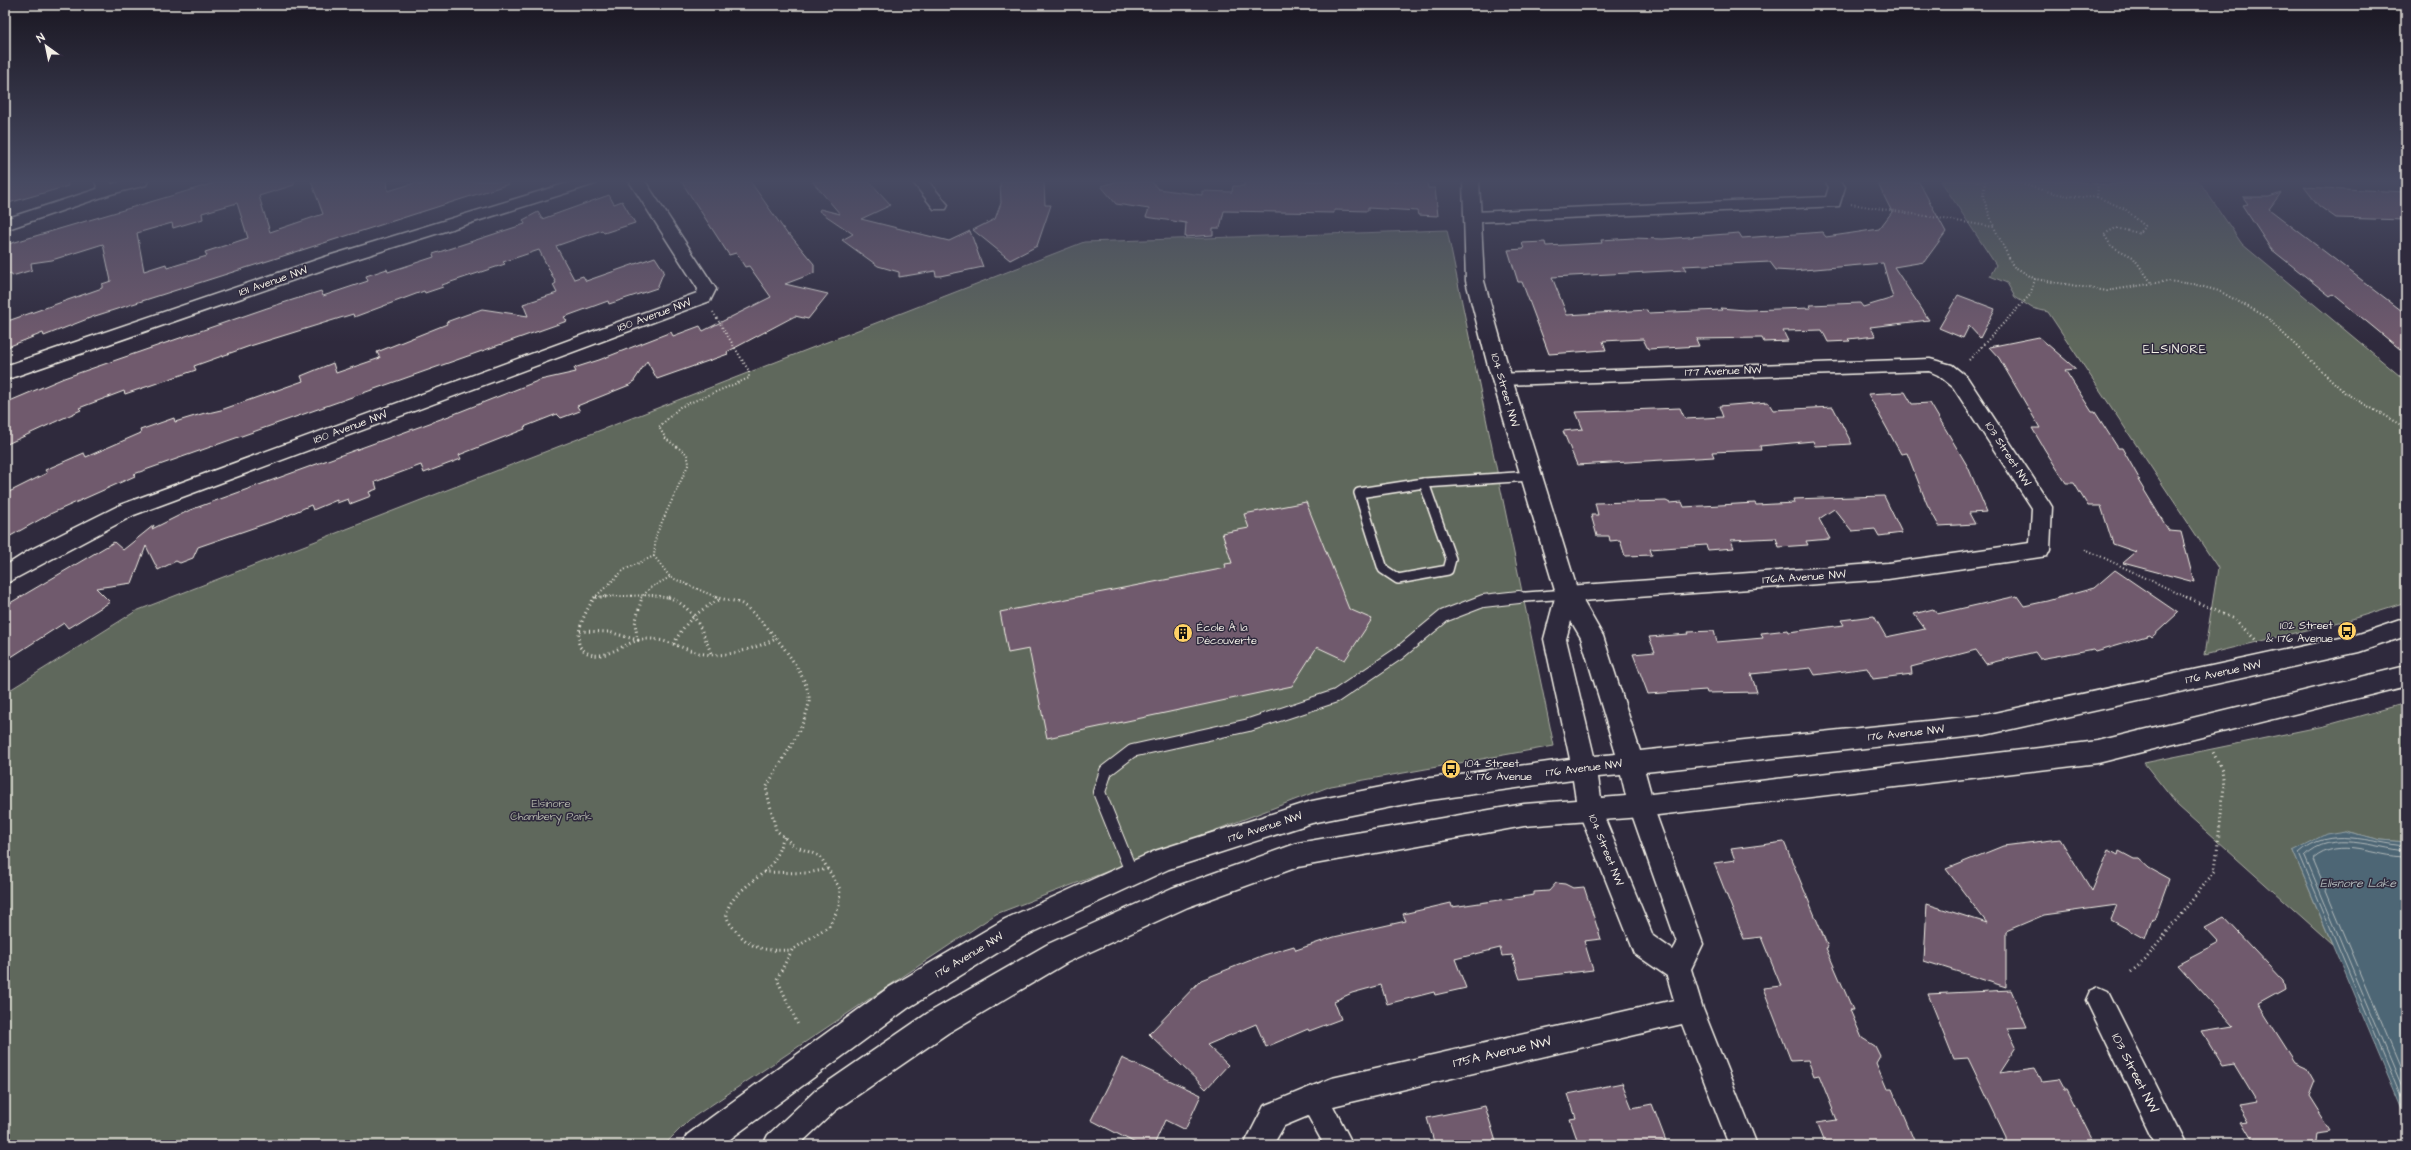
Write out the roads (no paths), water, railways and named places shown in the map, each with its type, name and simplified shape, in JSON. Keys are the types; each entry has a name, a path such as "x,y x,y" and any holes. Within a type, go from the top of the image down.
{"street":[{"name":"181 Avenue NW","path":"5,374 20,367 323,264 417,235"},
{"name":"180 Avenue NW","path":"5,576 37,556 127,510 704,297 707,289 672,235"},
{"name":"104 Street NW","path":"1474,235 1475,281 1501,379 1567,594 1592,636 1631,762 1641,806 1690,944 1678,968 1644,945 1590,810 1584,768 1555,639 1567,594"},
{"name":"177 Avenue NW","path":"1501,379 1917,364 1930,365 1945,370"},
{"name":"103 Street NW","path":"1945,370 1953,376 1966,391 2042,507 2040,550"},
{"name":"176A Avenue NW","path":"1567,594 1888,571 2040,550"},
{"name":"176 Avenue NW","path":"697,1145 898,998 1014,928 1164,859 1312,812 1416,791 1584,768 1985,725 2359,643 2406,628"},
{"path":"778,1145 826,1100 938,1023 1058,953 1181,897 1298,854 1524,815 1641,806 2098,752 2406,676"},
{"path":"1678,968 1690,1009 1743,1145"},
{"name":"103 Street NW","path":"2099,1000 2172,1145"},
{"name":"175A Avenue NW","path":"1258,1145 1274,1116 1332,1092 1690,1009"},
{"path":"1314,1099 1339,1145"}],"lane":[{"path":"1424,483 1451,559 1448,570 1398,579 1383,569 1359,493 1424,483 1531,476"},
{"path":"1132,874 1098,792 1106,771 1132,750 1249,725 1336,696 1398,654 1444,616 1483,601 1532,595 1567,594"}],"water":[{"name":"Elisnore Lake","path":"2345,831 2381,840 2406,842 2406,1118 2293,851 2326,834"}],"place":[{"name":"102 Street & 176 Avenue","path":"2347,631"},
{"name":"École À la Découverte","path":"1183,633"},
{"name":"104 Street & 176 Avenue","path":"1451,769"}],"district":[{"name":"ELSINORE","path":"2175,349"}],"park label":[{"name":"Elsinore Chambery Park","path":"551,809"}]}
